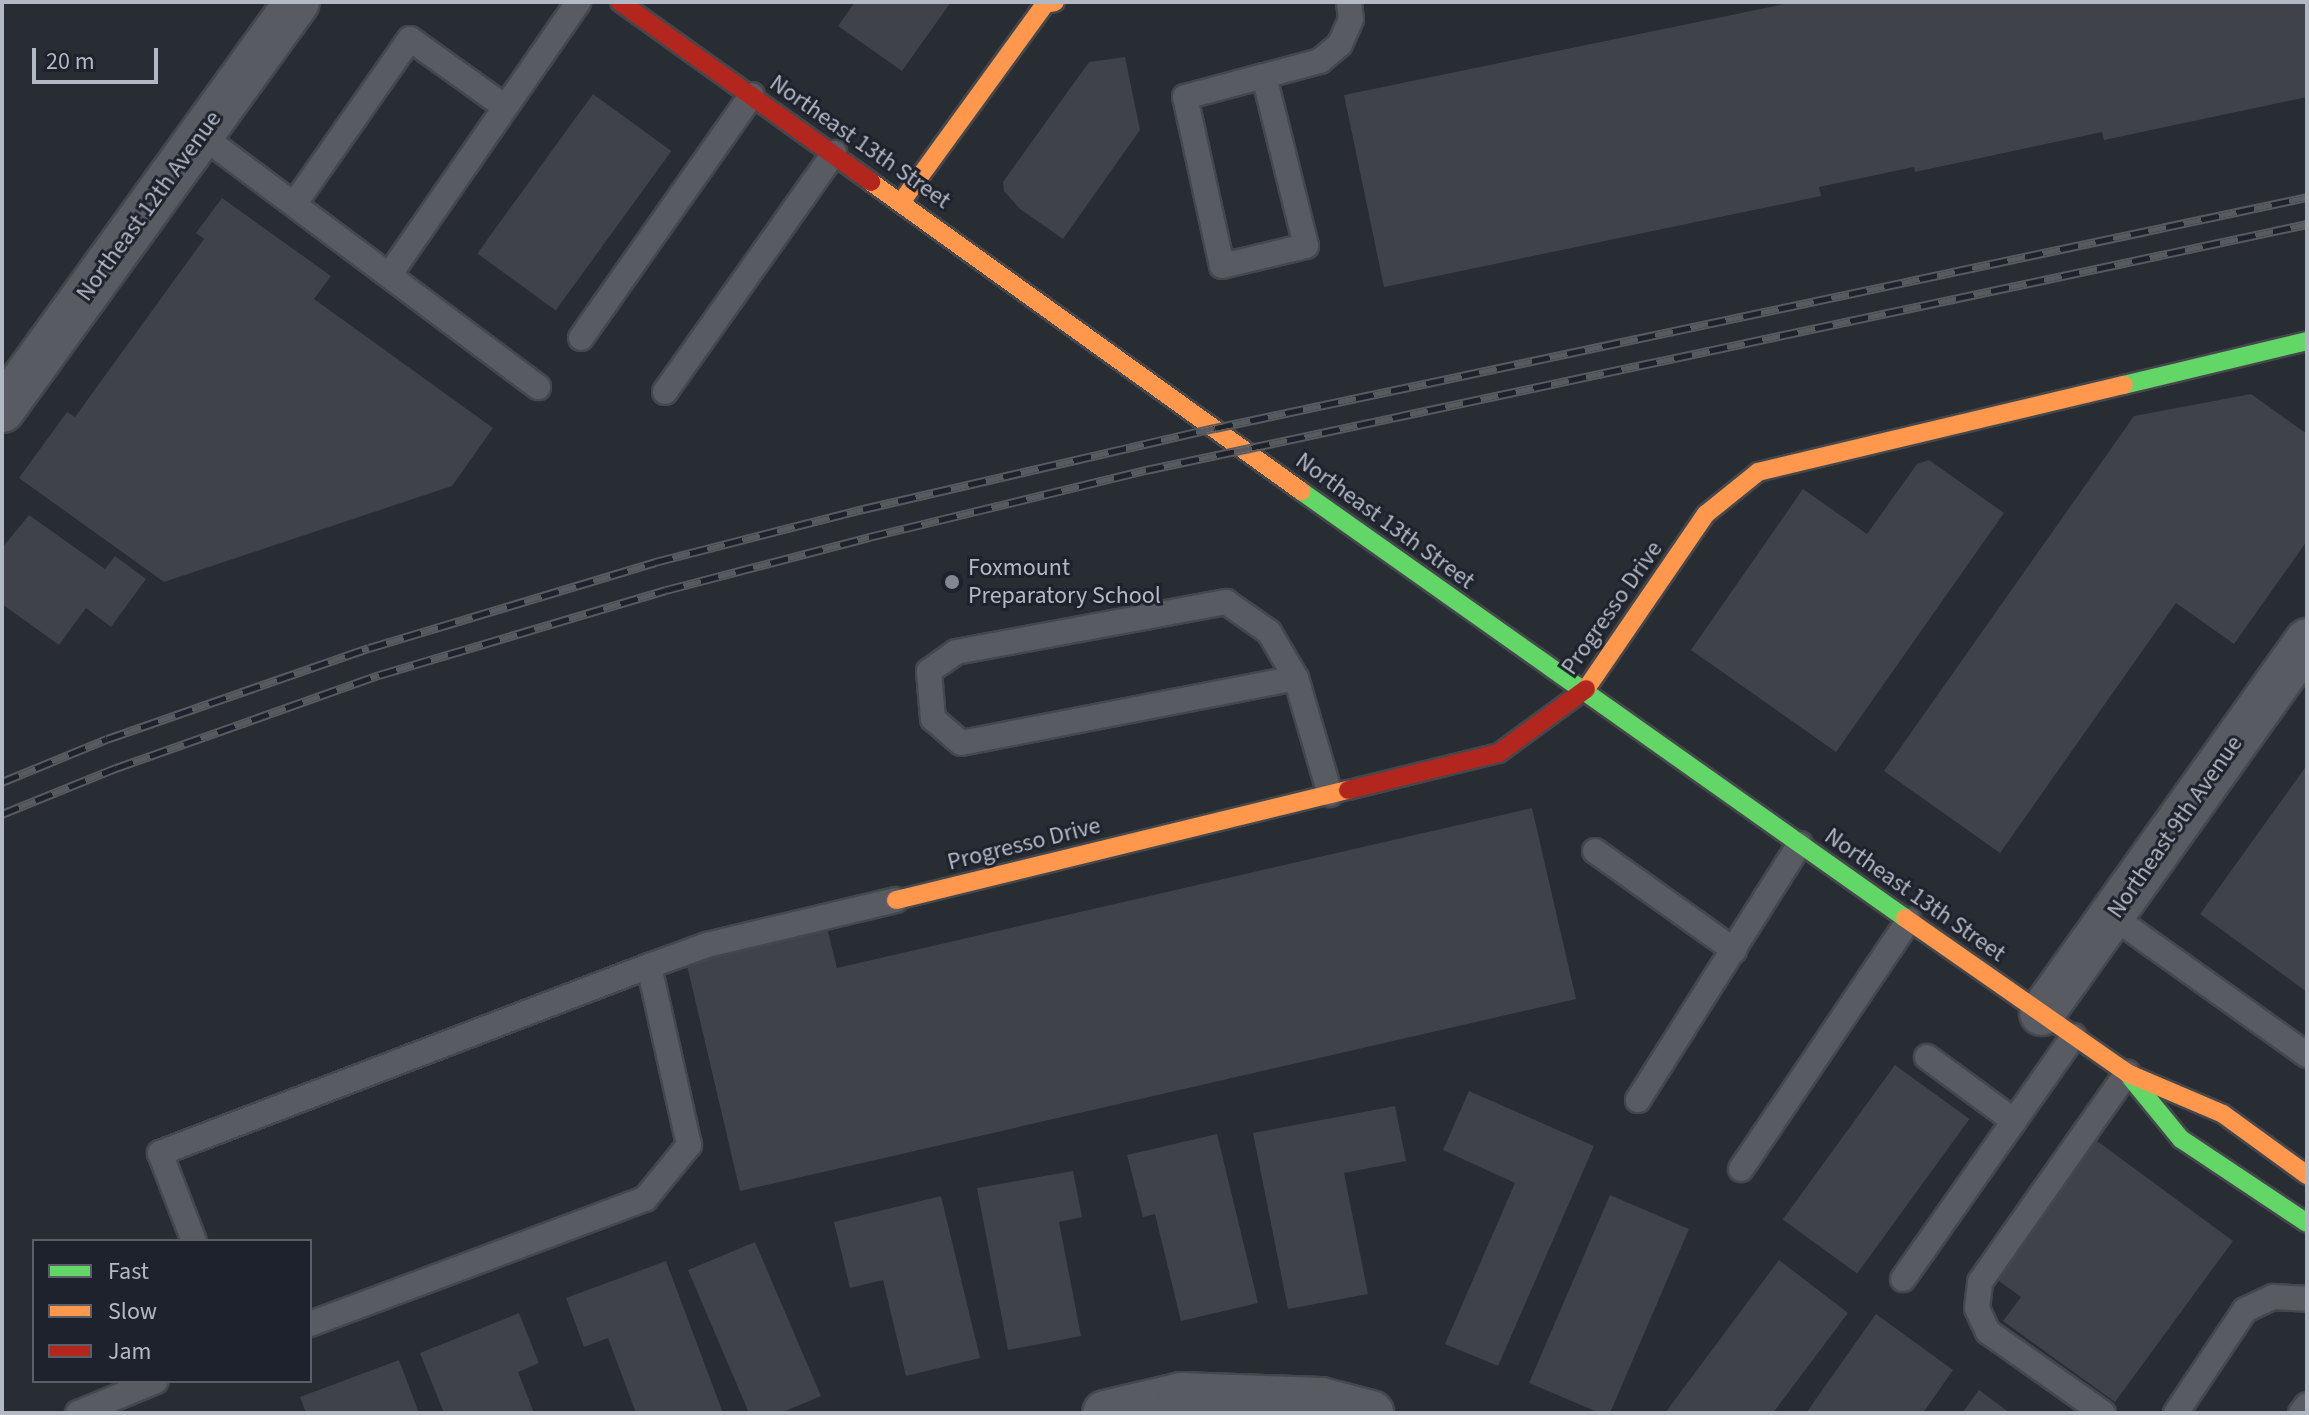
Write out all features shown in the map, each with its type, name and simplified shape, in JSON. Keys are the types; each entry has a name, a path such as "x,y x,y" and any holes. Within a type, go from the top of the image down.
{"street":[{"name":"Northeast 12th Avenue","path":"2,410 297,2"},
{"name":"Northeast 13th Street","path":"620,2 902,201 1583,693 2127,1073 2223,1114 2306,1171"},
{"path":"902,201 1049,3"},
{"name":"Progresso Drive","path":"896,900 1499,753 1583,693 1706,514 1758,472 2307,341"},
{"name":"Northeast 9th Avenue","path":"2058,1024 2112,916 2307,641"},
{"name":"Northeast 13th Street","path":"2127,1073 2181,1139 2307,1223"},
{"path":"1105,1413 1181,1395 1321,1400 1371,1413"}],"lane":[{"path":"390,274 578,2"},
{"path":"1264,76 1306,246 1222,266 1185,97 1320,61 1340,44 1351,19 1349,2"},
{"path":"295,203 410,39 505,107"},
{"path":"581,338 752,95"},
{"path":"201,135 538,387"},
{"path":"665,392 834,153"},
{"path":"1296,678 961,743 933,719 929,671 956,652 1226,602 1269,632 1296,678 1330,794"},
{"path":"1638,1100 1800,844"},
{"path":"1595,851 1734,950"},
{"path":"193,1239 160,1153 707,945 896,900"},
{"path":"2112,916 2307,1055"},
{"path":"1741,1169 1909,920"},
{"path":"312,1323 645,1199 689,1145 649,966"},
{"path":"1903,1279 2014,1121 2058,1024"},
{"path":"1927,1057 2014,1121"},
{"path":"2103,1413 1988,1332 1977,1308 1980,1282 2127,1073"},
{"path":"2176,1413 2245,1310 2273,1297 2307,1299"},
{"path":"78,1413 151,1383"},
{"path":"2301,1413 2307,1405"}],"building":[{"path":"855,2 951,2 902,71 838,26"},
{"path":"1794,2 2307,2 2307,97 2104,140 2102,132 1915,172 1914,167 1819,187 1821,196 1384,287 1344,95"},
{"path":"1125,57 1140,130 1063,239 1020,209 1004,191 1003,182 1089,62"},
{"path":"593,94 671,151 556,310 477,253"},
{"path":"222,198 331,276 314,299 493,428 452,486 164,582 19,478 67,412 75,417 204,239 196,233"},
{"path":"2251,394 2307,434 2307,541 2234,644 2176,603 2000,853 1884,771 2134,416"},
{"path":"1929,460 2004,513 1836,752 1691,650 1803,489 1867,534 1917,464"},
{"path":"29,515 105,569 115,556 146,579 111,627 86,608 59,645 2,604 2,548"},
{"path":"2307,765 2307,992 2200,914"},
{"path":"1532,808 1576,999 740,1191 686,961 827,928 837,968"},
{"path":"1895,1065 1969,1119 1857,1274 1783,1220"},
{"path":"1469,1091 1594,1146 1498,1366 1445,1344 1515,1183 1443,1150"},
{"path":"1395,1106 1406,1161 1344,1173 1368,1294 1288,1309 1253,1133"},
{"path":"1217,1134 1258,1303 1181,1321 1155,1214 1143,1217 1127,1155"},
{"path":"2093,1138 2233,1241 2115,1402 2003,1321 2021,1297 1992,1276"},
{"path":"1073,1171 1082,1217 1059,1222 1081,1336 1008,1350 977,1188"},
{"path":"1610,1195 1689,1229 1610,1413 1600,1413 1529,1383"},
{"path":"941,1196 980,1358 906,1376 883,1280 850,1288 834,1222"},
{"path":"755,1242 821,1396 781,1413 749,1413 688,1270"},
{"path":"1779,1260 1848,1313 1773,1413 1665,1413"},
{"path":"666,1261 723,1413 636,1413 608,1338 584,1347 566,1298"},
{"path":"519,1313 539,1363 518,1372 534,1413 444,1413 420,1353"},
{"path":"1876,1314 1953,1370 1923,1413 1806,1413"},
{"path":"399,1360 419,1413 306,1413 300,1397"},
{"path":"1979,1390 2010,1413 1962,1413"}],"railway":[{"path":"2,782 107,739 369,648 655,562 863,509 1215,428 2307,197"},
{"path":"2,814 116,768 379,675 666,590 869,537 1146,470 2307,224"}],"traffic: fast":[{"path":"2124,385 2307,341"},
{"path":"1301,491 1905,918"},
{"path":"2131,1078 2181,1139 2307,1223"}],"traffic: slow":[{"path":"902,201 1045,4 1055,2"},
{"path":"871,182 1301,491"},
{"path":"1586,689 1706,514 1758,472 2124,385"},
{"path":"896,900 1348,790"},
{"path":"1905,918 2127,1073 2223,1114 2307,1175"}],"traffic: jam":[{"path":"620,2 871,182"},
{"path":"1348,790 1499,753 1586,689"}],"place":[{"name":"Foxmount Preparatory School","path":"952,582"}]}
